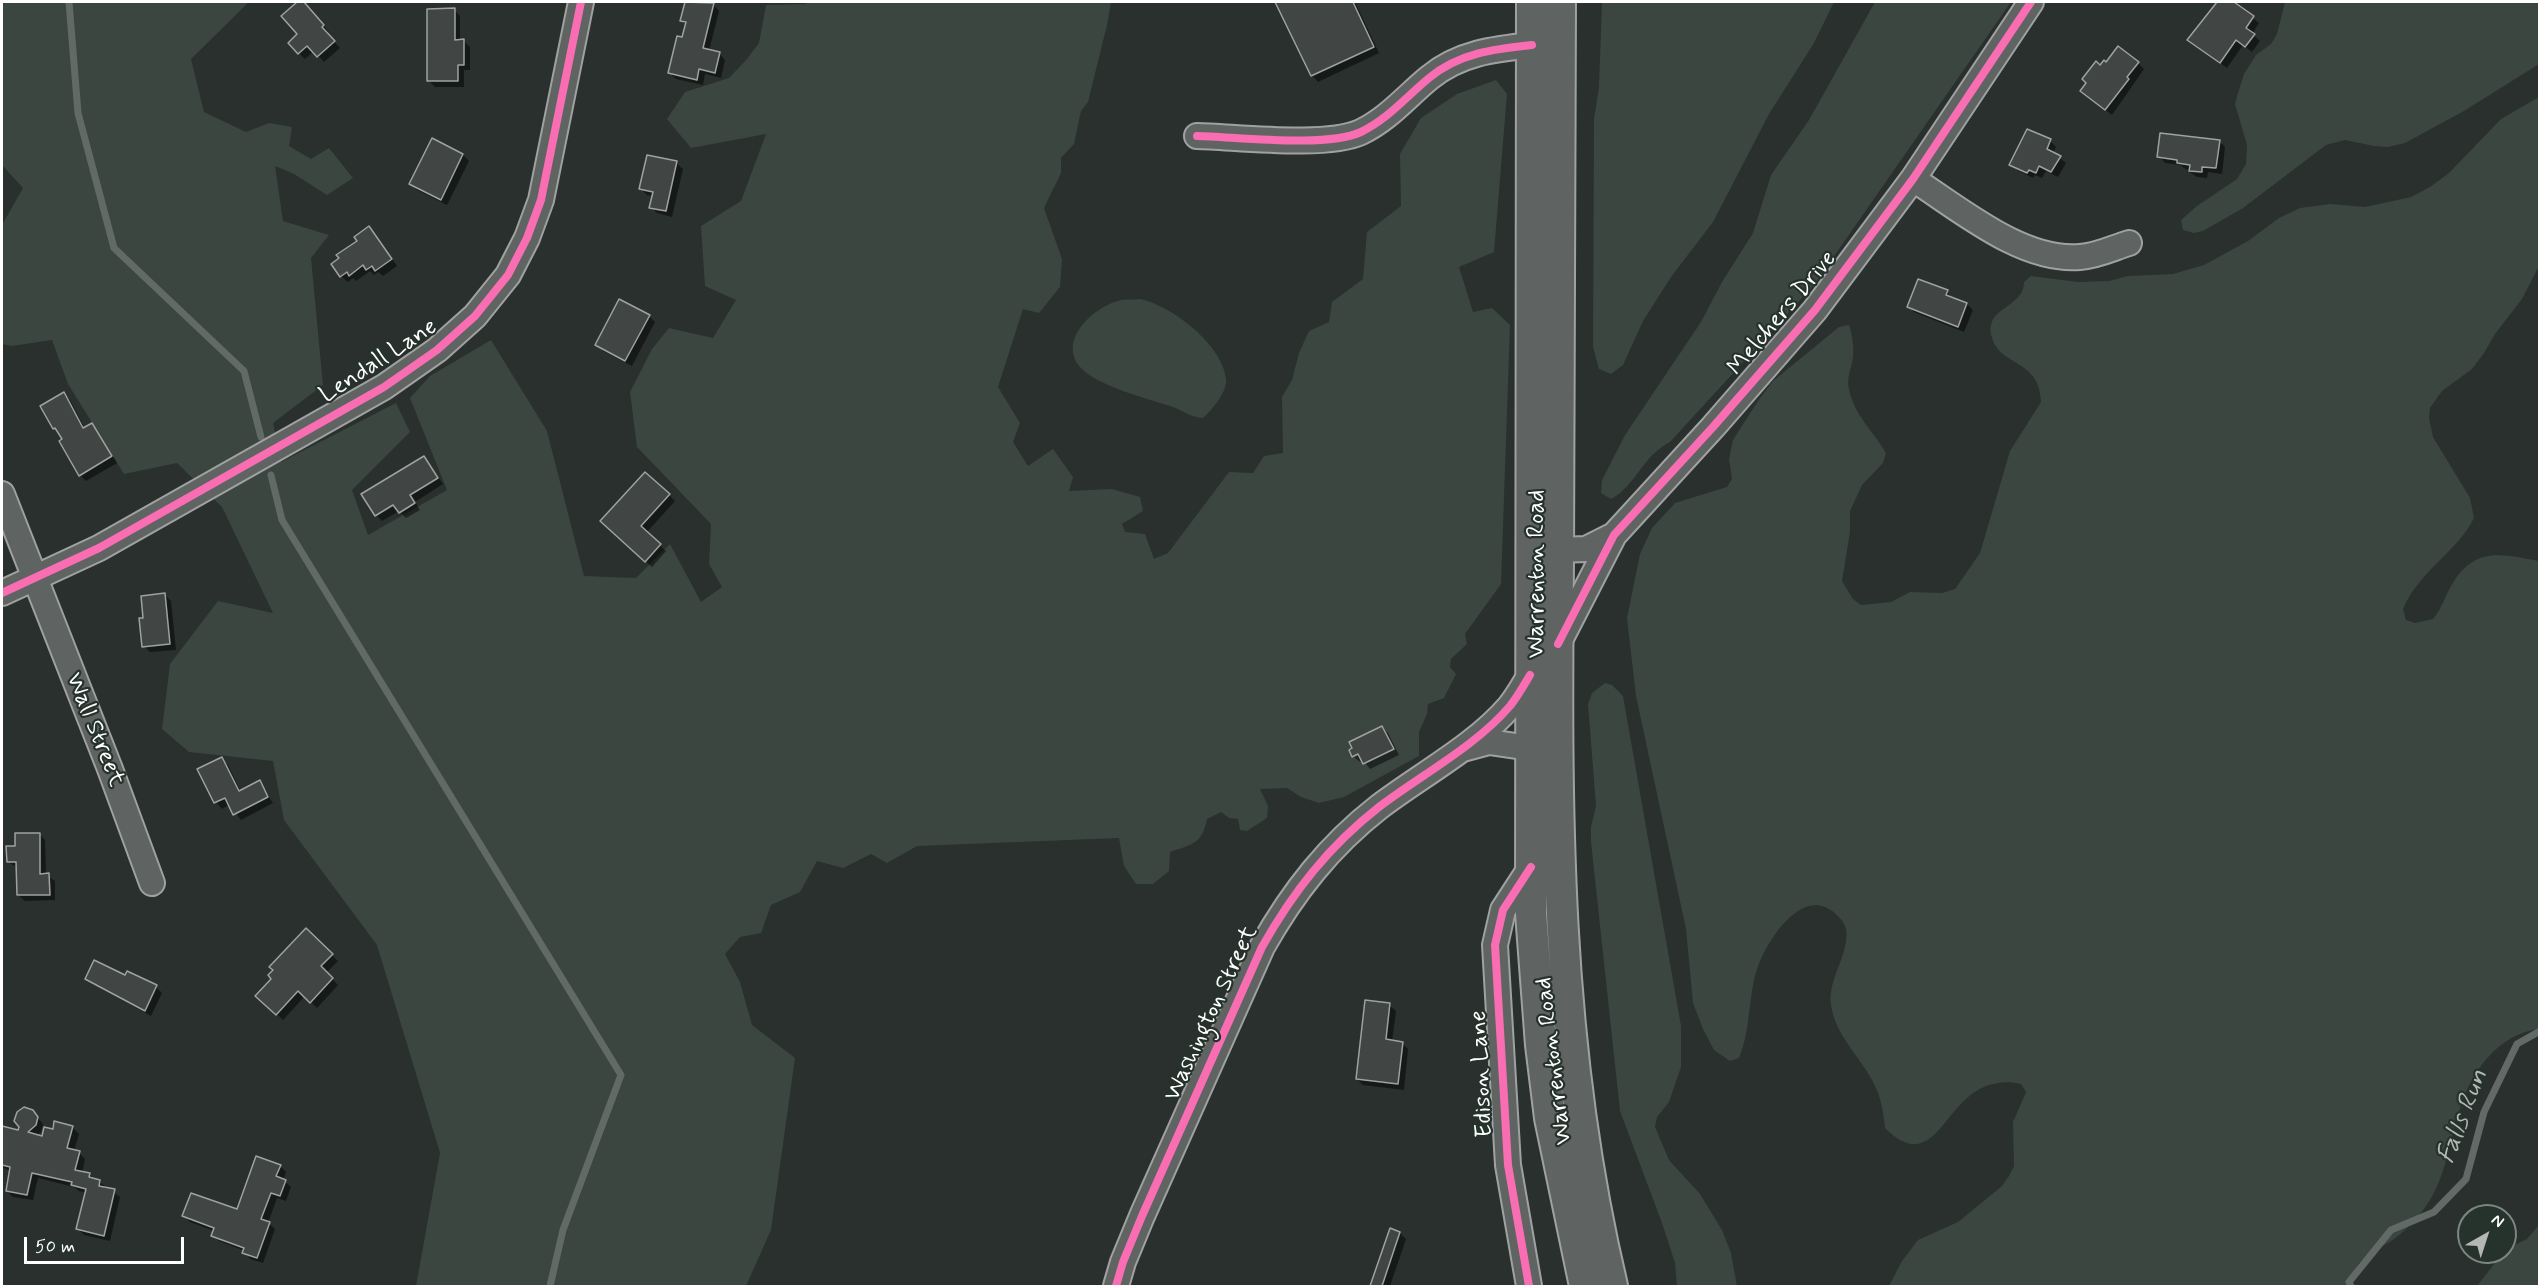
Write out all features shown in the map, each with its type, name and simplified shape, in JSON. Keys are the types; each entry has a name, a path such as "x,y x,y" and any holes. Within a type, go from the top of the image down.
{"main road":[{"name":"Warrenton Road","path":"1532,2 1530,748 1534,969 1548,1107 1584,1287"},
{"name":"Warrenton Road","path":"1560,2 1557,840 1565,986 1577,1101 1595,1214 1612,1287"}],"street":[{"name":"Lendall Lane","path":"2,593 99,548 384,387 437,350 475,316 508,275 527,238 541,200 581,2"},
{"name":"Melchers Drive","path":"1557,644 1614,535 1713,427 1815,310 1913,179 2031,2"},
{"path":"1197,136 1336,139 1359,133 1384,119 1432,75 1465,57 1491,49 1532,45"},
{"path":"1913,179 2006,238 2027,248 2060,256 2080,257 2129,243"},
{"name":"Wall Street","path":"2,494 110,769 152,883"},
{"name":"Melchers Drive","path":"1558,550 1586,549 1614,535"},
{"name":"Washington Street","path":"1116,1287 1123,1262 1142,1216 1262,947 1284,908 1335,846 1378,808 1461,749 1510,706 1530,675"},
{"name":"Washington Street","path":"1461,749 1490,742 1530,748"},
{"name":"Edison Lane","path":"1529,1287 1508,1165 1495,945 1503,910 1531,867"}],"shaded area":[{"path":"2,2 249,2 191,59 204,112 246,132 269,123 292,127 289,146 311,159 329,148 353,178 327,195 294,174 275,166 283,221 329,235 311,258 323,385 273,423 281,462 396,403 410,432 352,490 368,535 447,490 410,398 430,376 491,340 547,431 584,576 636,578 670,544 701,602 722,587 709,564 711,524 637,447 630,392 652,349 669,328 713,338 736,300 705,286 701,226 741,201 766,134 691,148 667,119 685,92 729,78 747,59 759,43 766,5 806,4 806,2 1111,2 1088,102 1081,111 1074,144 1061,158 1061,173 1044,208 1062,259 1060,287 1039,313 1023,309 998,387 1020,423 1013,442 1028,466 1053,449 1073,477 1069,491 1112,489 1140,497 1143,511 1122,524 1125,532 1145,534 1154,559 1168,553 1229,472 1253,473 1264,456 1283,453 1282,397 1292,380 1299,353 1309,331 1329,322 1332,302 1363,279 1367,232 1401,206 1400,154 1421,118 1457,94 1496,80 1507,94 1494,252 1459,267 1473,312 1492,308 1510,325 1501,584 1465,634 1467,644 1451,659 1450,667 1456,674 1444,698 1428,704 1427,714 1419,732 1419,756 1344,797 1319,803 1301,797 1287,788 1260,789 1268,806 1267,818 1247,831 1240,830 1238,819 1229,818 1221,812 1207,819 1202,834 1195,842 1170,852 1169,871 1153,884 1136,884 1124,866 1119,838 917,846 887,863 871,854 843,868 817,861 800,892 771,905 761,933 740,937 725,954 740,982 752,1025 795,1058 771,1230 746,1286 416,1286 440,1153 377,945 284,820 273,761 189,752 162,729 170,664 218,601 273,613 222,507 177,463 124,474 68,384 52,340 12,346 2,344 2,225 23,188 2,165"},
{"path":"1602,2 1834,2 1814,43 1769,114 1713,222 1671,277 1643,321 1623,365 1611,374 1599,369 1593,347 1594,119 1599,87"},
{"path":"1875,2 2011,2 1814,285 1670,442 1652,455 1627,486 1611,499 1601,493 1602,480 1625,435 1701,322 1722,282 1753,233 1771,175 1809,120"},
{"path":"2285,2 2539,2 2539,64 2464,111 2405,143 2388,147 2345,140 2326,145 2243,208 2203,231 2194,233 2183,230 2181,220 2197,206 2237,179 2246,164 2247,145 2235,104 2244,74 2256,55 2271,44 2277,34"},
{"path":"2539,97 2539,266 2522,299 2472,369 2442,391 2430,408 2429,418 2433,437 2470,498 2474,518 2458,541 2419,583 2403,609 2406,620 2415,623 2433,619 2454,581 2472,562 2482,558 2503,555 2539,561 2539,1029 2511,1038 2489,1056 2480,1068 2465,1094 2443,1171 2433,1195 2423,1211 2407,1228 2360,1262 2350,1286 1889,1286 1902,1261 1918,1240 1958,1222 2002,1186 2014,1166 2013,1122 2026,1092 2021,1084 2006,1082 1991,1084 1977,1090 1965,1100 1939,1130 1921,1143 1911,1144 1899,1139 1885,1128 1881,1103 1875,1086 1842,1035 1833,1016 1832,986 1845,948 1846,929 1841,919 1832,911 1814,905 1803,908 1783,924 1761,959 1754,980 1746,1036 1739,1058 1730,1061 1714,1050 1693,1003 1686,929 1636,696 1627,618 1640,554 1652,528 1675,503 1727,487 1732,479 1729,459 1733,440 1773,381 1839,327 1849,325 1853,349 1848,380 1849,389 1855,407 1886,453 1883,463 1862,485 1850,511 1850,532 1842,581 1853,599 1861,605 1891,602 1910,592 1942,593 1955,589 1980,553 2010,451 2041,402 2039,388 2034,378 2027,370 2003,354 1992,338 1991,328 1998,313 2018,298 2024,282 2031,276 2078,282 2173,274 2204,265 2248,241 2279,218 2300,208 2330,204 2365,207 2411,197 2449,173 2501,119"},
{"path":"1140,299 1166,309 1194,329 1206,340 1223,366 1226,379 1225,389 1203,418 1110,386 1088,374 1080,367 1074,356 1073,346 1076,335 1091,316 1111,303"},
{"path":"1605,683 1612,685 1623,696 1681,1026 1681,1067 1669,1102 1657,1117 1655,1127 1669,1160 1700,1194 1722,1230 1731,1253 1737,1286 1677,1286 1675,1263 1662,1223 1620,1111 1591,842 1591,827 1596,806 1588,704 1592,693"},
{"path":"2539,1225 2539,1286 2477,1286 2494,1264 2517,1264 2517,1244 2527,1239"}],"building":[{"path":"297,2 304,2 335,41 317,57 307,46 298,54 288,43 297,34 281,16"},
{"path":"685,2 714,3 703,48 720,52 715,73 699,69 697,80 668,73 677,36 682,37 686,22 680,21"},
{"path":"1275,2 1353,2 1374,47 1311,76"},
{"path":"2217,2 2234,2 2254,16 2246,28 2255,34 2245,47 2236,40 2220,63 2187,40"},
{"path":"455,8 455,40 464,39 464,65 458,65 458,81 427,81 427,9"},
{"path":"2118,46 2139,62 2105,110 2080,91 2086,83 2082,79 2096,61 2100,65 2104,60 2106,62"},
{"path":"2027,129 2051,139 2047,149 2061,156 2051,172 2039,166 2036,173 2029,170 2027,173 2009,165"},
{"path":"2160,133 2220,140 2216,168 2202,167 2202,172 2189,171 2190,165 2157,157"},
{"path":"432,138 463,154 441,200 409,184"},
{"path":"647,155 677,161 666,211 649,208 653,192 639,189"},
{"path":"369,226 392,259 375,271 372,266 366,270 363,265 349,276 347,272 340,277 331,264 339,258 336,255 357,241 354,237"},
{"path":"1918,279 1948,290 1946,295 1967,303 1958,327 1907,307"},
{"path":"619,299 650,315 625,361 595,345"},
{"path":"64,392 83,428 92,423 112,456 79,476 59,441 62,439 55,428 53,429 40,406"},
{"path":"424,456 438,478 410,495 415,503 399,513 393,505 375,516 361,494"},
{"path":"645,472 670,494 641,526 661,544 645,562 600,521"},
{"path":"165,593 170,644 142,647 139,618 143,618 141,596"},
{"path":"1382,726 1394,749 1363,764 1358,754 1352,757 1349,742"},
{"path":"222,757 239,791 260,780 268,797 233,815 225,798 214,803 197,769"},
{"path":"15,833 40,833 40,874 49,873 50,895 17,895 16,862 7,862 6,846 15,846"},
{"path":"306,928 333,954 321,966 333,978 310,1003 298,991 276,1015 255,996 271,979 268,975 273,970 269,967"},
{"path":"94,960 125,975 127,971 157,985 145,1011 85,979"},
{"path":"1365,1000 1390,1003 1386,1039 1403,1042 1398,1084 1356,1079"},
{"path":"24,1107 33,1110 38,1117 36,1125 28,1132 42,1136 44,1127 53,1129 54,1121 73,1126 67,1148 80,1151 75,1170 90,1173 89,1177 100,1180 99,1186 115,1189 104,1236 76,1229 86,1189 71,1185 72,1182 32,1173 27,1195 6,1191 10,1167 2,1165 2,1126 18,1130 19,1127 14,1121 17,1112"},
{"path":"256,1156 281,1165 276,1176 286,1180 280,1196 271,1193 261,1219 270,1222 257,1258 242,1253 244,1248 211,1236 214,1228 182,1216 191,1193 237,1209"},
{"path":"1390,1228 1400,1232 1382,1286 1370,1286"}],"waterway":[{"path":"69,2 78,113 114,248 244,371 261,437"},
{"path":"271,475 282,520 621,1075 563,1230 550,1286"},
{"name":"Falls Run","path":"2351,1286 2349,1282 2391,1230 2434,1212 2466,1179 2484,1112 2517,1044 2540,1031"}],"cycle path":[{"path":"2,593 99,548 384,387 437,350 475,316 508,275 527,238 541,200 581,2"},
{"path":"1558,644 1614,535 1713,427 1815,310 1913,179 2031,2"},
{"path":"1197,136 1305,141 1346,137 1361,132 1380,121 1429,78 1452,63 1477,54 1532,45"},
{"path":"1116,1286 1142,1216 1262,947 1286,907 1313,871 1344,838 1379,807 1448,760 1496,721 1510,706 1530,675"},
{"path":"1529,1286 1508,1165 1495,945 1503,910 1531,867"}]}
